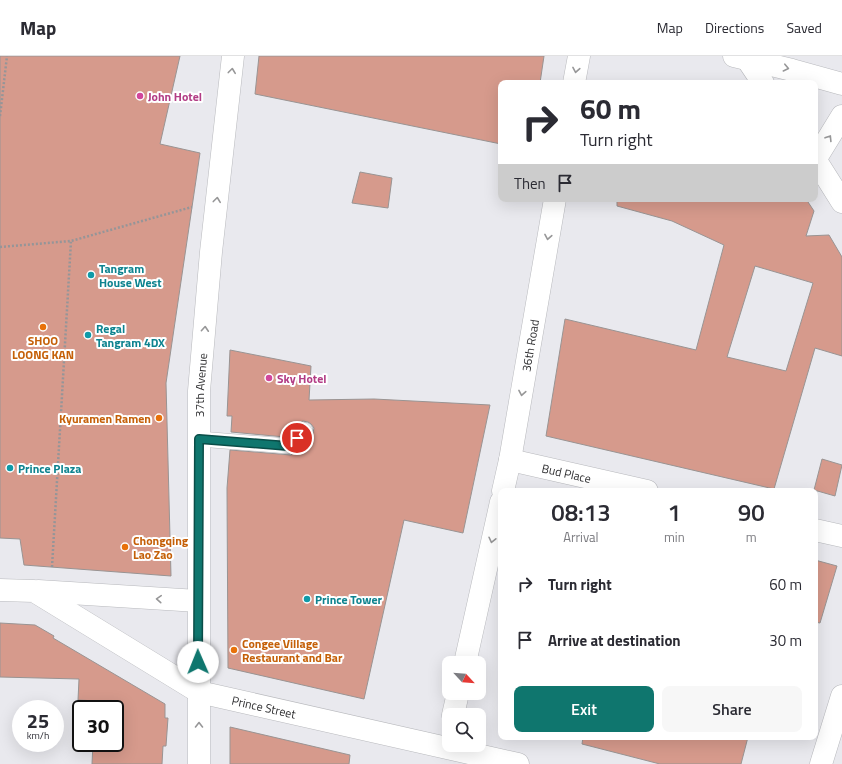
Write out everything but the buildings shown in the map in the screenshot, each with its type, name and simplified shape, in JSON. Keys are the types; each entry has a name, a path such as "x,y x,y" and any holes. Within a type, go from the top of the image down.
{"street":[{"name":"37th Avenue","path":"199,764 199,391 210,252 234,56"},
{"path":"575,80 579,56"},
{"path":"741,57 761,80"},
{"path":"741,57 842,84"},
{"path":"818,155 842,116"},
{"path":"818,165 842,202"},
{"name":"36th Road","path":"504,488 510,460 554,202"},
{"name":"Bud Place","path":"510,460 634,488"},
{"path":"467,656 498,515"},
{"path":"818,531 842,536"},
{"name":"Prince Street","path":"0,590 198,602"},
{"name":"Prince Street","path":"34,591 199,692 442,740"},
{"path":"821,764 842,696"},
{"name":"Prince Street","path":"481,752 518,764"}],"lane":[{"path":"199,439 288,446 305,430"}],"path":[{"path":"0,116 7,56"},
{"path":"0,247 71,241 192,207"},
{"path":"52,567 71,241"}],"place":[{"name":"John Hotel","path":"140,96"},
{"name":"Tangram House West","path":"91,275"},
{"name":"SHOO LOONG KAN","path":"43,327"},
{"name":"Regal Tangram 4DX","path":"88,335"},
{"name":"Sky Hotel","path":"269,378"},
{"name":"Kyuramen Ramen","path":"159,418"},
{"name":"Prince Plaza","path":"10,468"},
{"name":"Chongqing Lao Zao","path":"125,547"},
{"name":"Prince Tower","path":"307,599"},
{"name":"Congee Village Restaurant and Bar","path":"234,650"}],"route":[{"path":"198,662 199,439 288,446 297,438"}]}
